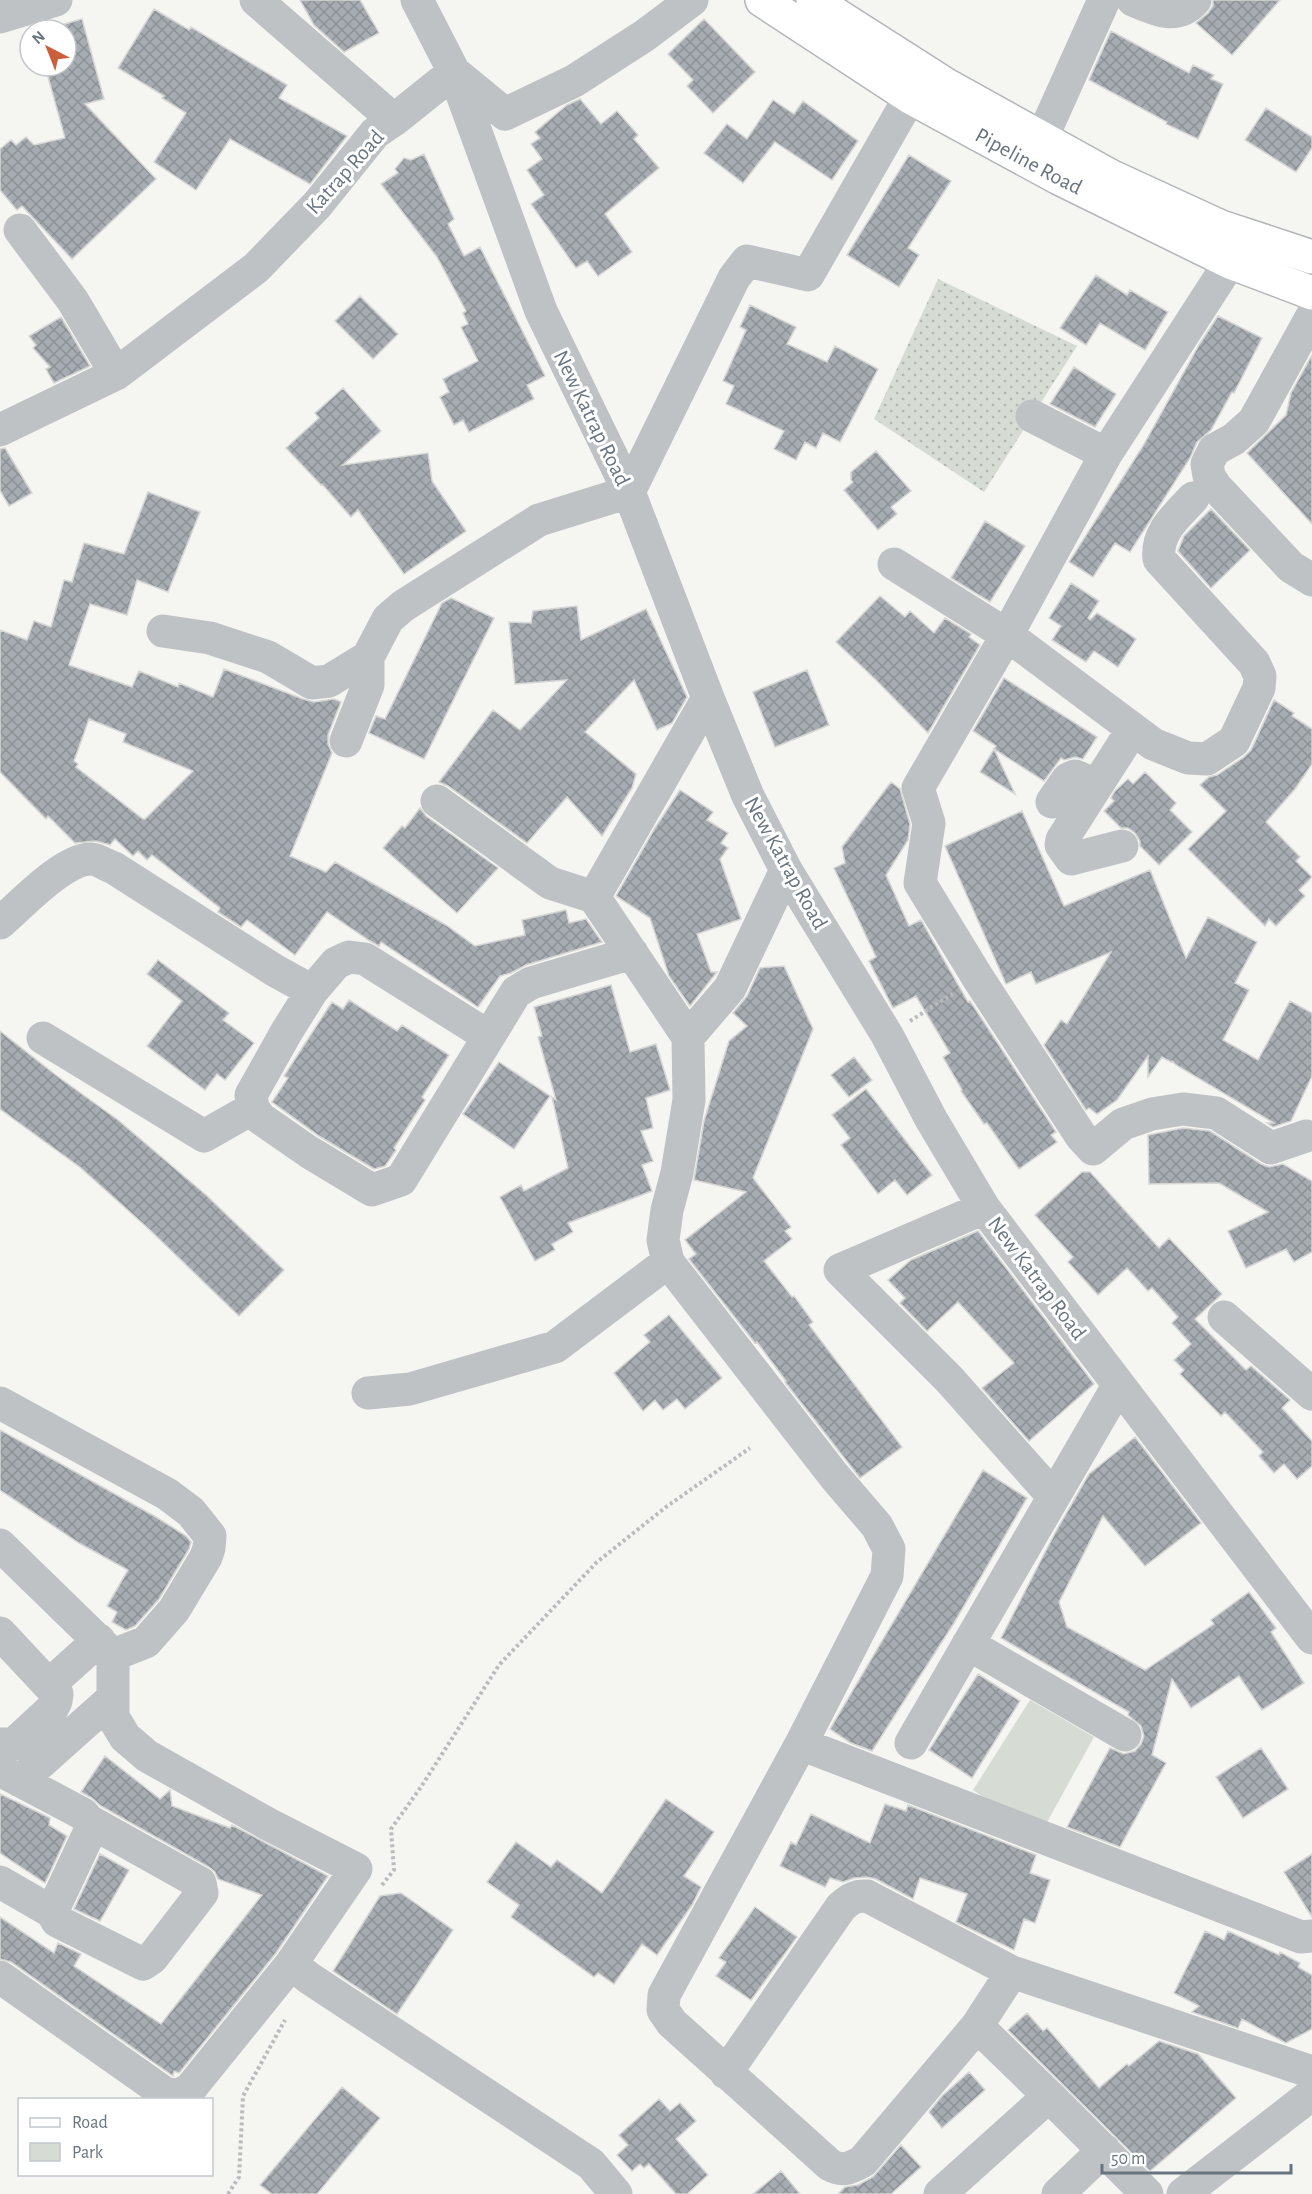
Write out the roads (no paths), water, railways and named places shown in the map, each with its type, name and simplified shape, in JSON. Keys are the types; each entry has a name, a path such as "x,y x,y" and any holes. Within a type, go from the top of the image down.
{"main road":[{"name":"Pipeline Road","path":"762,0 910,97 1059,178 1230,261 1312,293"},
{"name":"Pipeline Road","path":"813,0 946,85 1110,176 1221,227 1312,256"},
{"path":"1230,261 1312,232"}],"street":[{"path":"0,17 56,0"},
{"path":"256,0 394,120"},
{"name":"New Katrap Road","path":"417,0 454,72 541,311 628,492 748,796 786,870 887,1035 931,1119 984,1208 1312,1638"},
{"path":"454,72 505,114 574,81 644,36 692,0"},
{"path":"1042,138 1104,0"},
{"path":"1133,0 1162,12 1176,12 1190,6 1195,0"},
{"name":"Katrap Road","path":"0,430 116,374 256,268 316,205 375,133 454,72"},
{"path":"346,741 368,685 368,657 388,619 403,606 539,520 628,492 734,278 747,261 808,275 910,97"},
{"path":"20,230 73,301 116,374"},
{"path":"1230,261 1106,454 918,788 929,823 920,883 978,978 1081,1136 1093,1149 1123,1124 1152,1114 1183,1109 1216,1113 1271,1148 1310,1133"},
{"path":"1312,316 1254,421 1234,439 1214,450 1207,464 1209,476 1216,487 1291,567 1312,580"},
{"path":"1032,416 1106,454"},
{"path":"894,564 1006,635 1153,744 1188,758 1207,759 1234,741 1259,688 1260,676 1254,663 1159,559 1158,548 1162,533 1193,498"},
{"path":"163,631 210,638 268,657 312,683 329,681 368,657"},
{"path":"594,897 708,698"},
{"path":"1122,846 1071,859 1061,845 1133,729"},
{"path":"1052,802 1068,779 1075,776 1095,788"},
{"path":"437,801 550,883 594,897 688,1037 689,1100 663,1239 668,1262 835,1477 877,1526 889,1550 887,1576 801,1744 664,1995 663,2010 672,2023 830,2165 838,2169 849,2169 862,2161 977,2026 1012,1972"},
{"path":"0,923 60,872 75,862 93,859 114,868 274,970 312,991"},
{"path":"688,1037 730,988 786,870"},
{"path":"488,1036 365,960 349,957 336,963 312,991 286,1031 251,1095 253,1108 260,1118 299,1146 363,1185 372,1190 385,1187 401,1180 516,992 531,983 632,953"},
{"path":"43,1038 204,1136 253,1108"},
{"path":"984,1208 840,1270 949,1379 1053,1496"},
{"path":"368,1393 410,1389 555,1347 668,1262"},
{"path":"1224,1317 1312,1394"},
{"path":"911,1743 1118,1386"},
{"path":"0,1403 167,1494 191,1512 210,1536 206,1557 174,1610 146,1642 106,1648 49,1685"},
{"path":"0,1545 106,1648 113,1698 113,1717 125,1737 147,1756 268,1824 356,1869 291,1964 190,2089 178,2095 166,2094 0,1977"},
{"path":"0,1633 57,1694 57,1701 52,1708 14,1744 0,1744"},
{"path":"968,1644 1125,1736"},
{"path":"0,1882 52,1912 57,1921 143,1964 152,1958 202,1893 200,1883 194,1879 89,1821 83,1814 10,1775 113,1698"},
{"path":"801,1744 1301,1937 1312,1936"},
{"path":"52,1912 90,1831 89,1821"},
{"path":"726,2073 841,1907 850,1899 861,1895 867,1896 1012,1972 1312,2072"},
{"path":"291,1964 591,2164 616,2194"},
{"path":"977,2026 1147,2194"},
{"path":"1183,2194 1312,2094"},
{"path":"940,2194 1049,2096"},
{"path":"1058,2194 1104,2150"}]}
